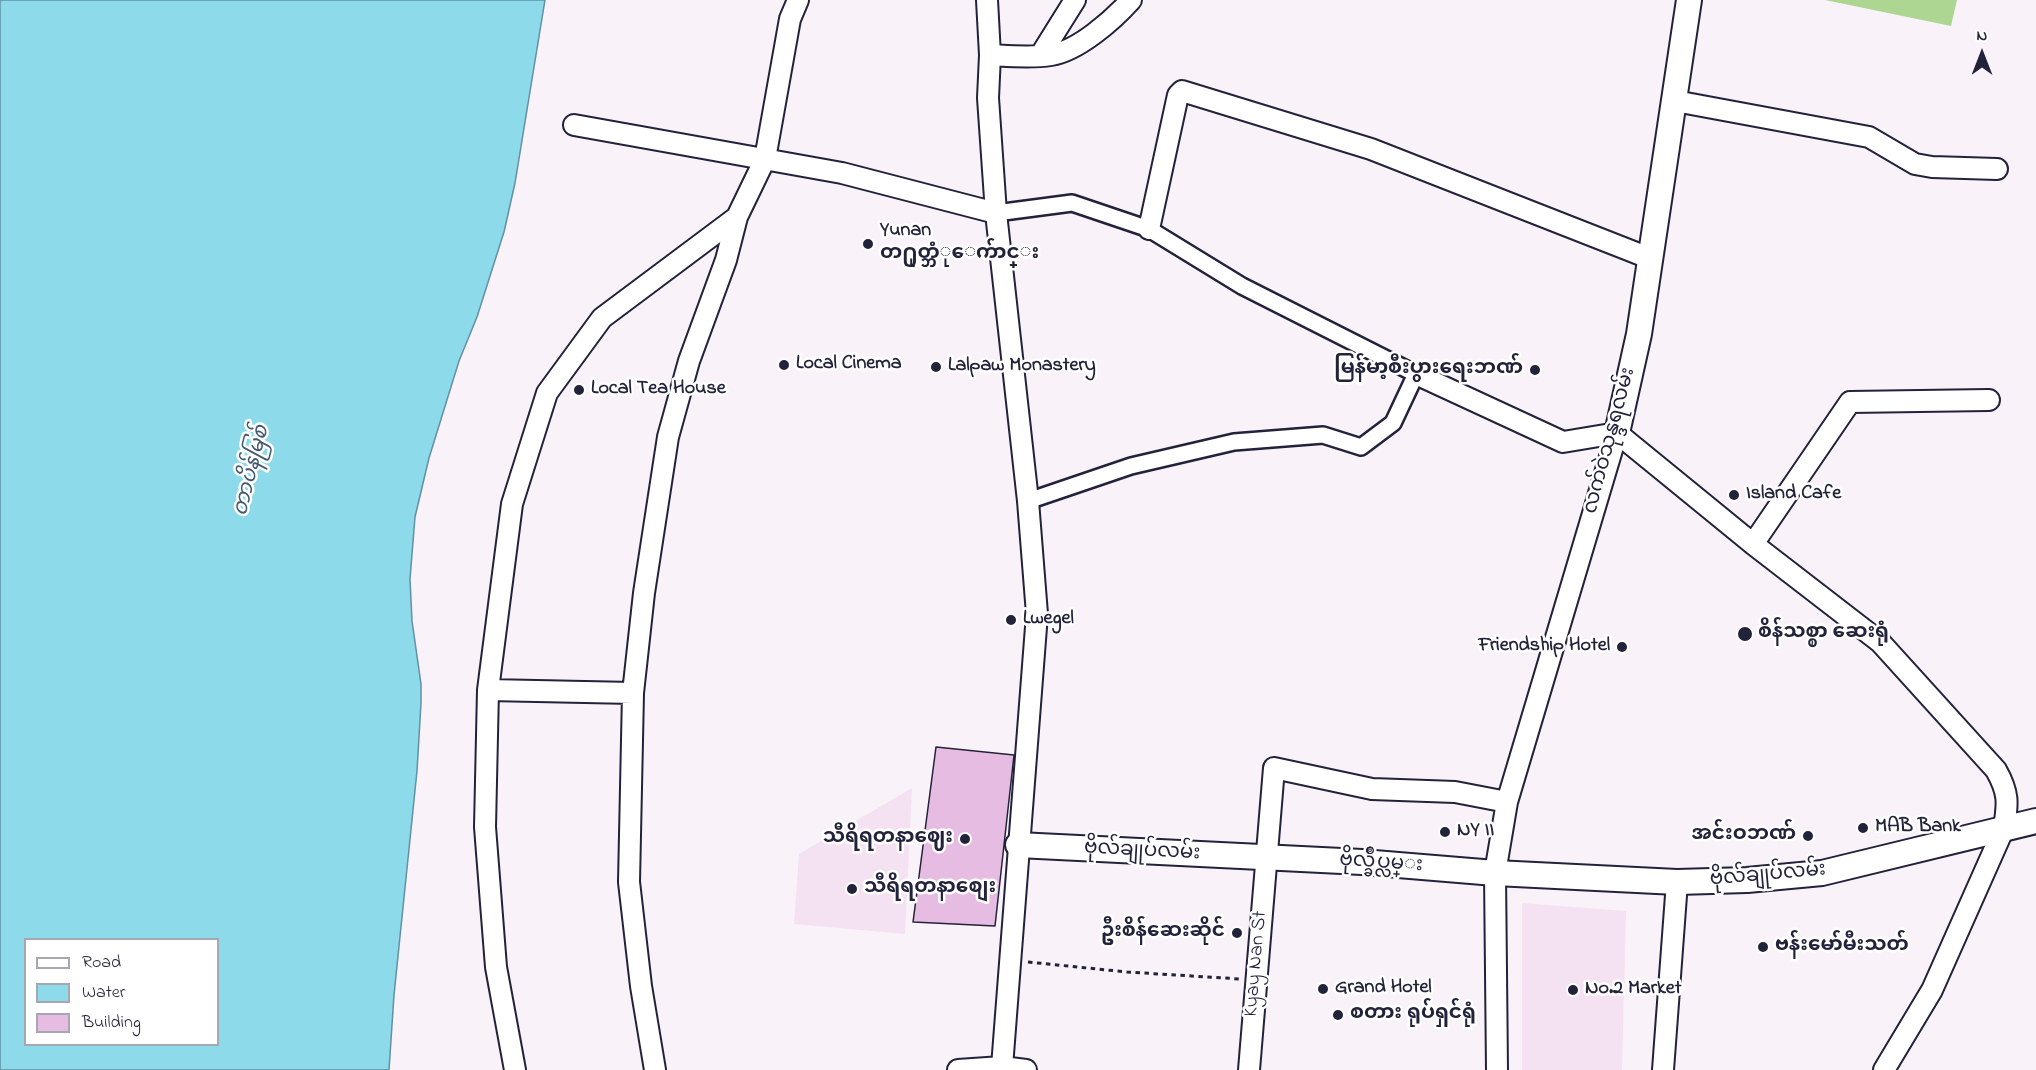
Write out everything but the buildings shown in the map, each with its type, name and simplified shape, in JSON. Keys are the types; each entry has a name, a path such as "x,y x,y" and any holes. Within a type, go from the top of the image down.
{"street":[{"path":"655,1070 641,986 628,882 633,693 644,593 668,437 688,361 726,260 737,217 765,159 790,20 798,0"},
{"path":"987,0 990,55 988,98 996,213 1028,501 1037,614 1002,1067"},
{"path":"1040,56 1075,0"},
{"path":"990,55 1052,55 1076,46 1113,19 1131,0"},
{"name":"လက်ဝဲသုန္ဒရလမ်း","path":"1497,1070 1495,873 1507,802 1617,433 1638,334 1689,0"},
{"path":"1149,229 1178,95 1182,91 1371,150 1649,258"},
{"path":"1675,101 1869,137 1915,164 1932,167 1997,169"},
{"path":"574,124 842,173 996,213 1072,203 1149,229 1242,286 1416,374 1563,442 1617,433 1880,642 1996,770 2004,783 2008,800 2004,828 1932,990 1884,1070"},
{"path":"515,1070 496,967 485,827 488,690 512,504 547,393 602,318 737,217"},
{"path":"1028,501 1131,466 1234,442 1323,435 1361,447 1393,423 1416,374"},
{"path":"1753,543 1850,402 1989,400"},
{"path":"488,690 633,693"},
{"name":"Kyay Nan St","path":"1249,1070 1275,768 1372,789 1455,792 1507,802"},
{"name":"ဗိုလ်ချုပ်လမ်း","path":"1495,873 1677,882 1747,880 1822,873 2036,821"},
{"name":"ဗိုလ်ချုပ်လမ်း","path":"1018,845 1266,858"},
{"name":"ဗိုလ္ခ်ဳပ္လမ္း","path":"1266,858 1362,862 1495,873"},
{"path":"1662,1070 1677,882"},
{"path":"958,1070 1002,1067 1026,1070"}],"path":[{"path":"1011,961 1126,972 1255,980"}],"shaded area":[{"name":"သီရိရတနာစျေး","path":"912,788 905,934 794,924 799,854"},
{"name":"No.2 Market","path":"1522,903 1626,911 1622,1070 1522,1070"}],"green space":[{"path":"1825,0 1957,0 1951,26"}],"water":[{"name":"တာပိန်မြစ်","path":"0,0 545,0 515,183 504,232 477,317 459,361 429,458 415,517 410,579 421,703 417,771 394,995 389,1070 0,1070"}],"place":[{"name":"Yunan တ႐ုတ္ဘံုေက်ာင္း","path":"868,244"},
{"name":"Local Cinema","path":"784,365"},
{"name":"Lalpaw Monastery","path":"936,367"},
{"name":"မြန်မာ့စီးပွားရေးဘဏ်","path":"1535,370"},
{"name":"Local Tea House","path":"579,390"},
{"name":"Island Cafe","path":"1734,495"},
{"name":"Lwegel","path":"1011,620"},
{"name":"စိန်သစ္စာ ဆေးရုံ","path":"1745,634"},
{"name":"Friendship Hotel","path":"1622,647"},
{"name":"MAB Bank","path":"1863,828"},
{"name":"NY II","path":"1445,832"},
{"name":"အင်းဝဘဏ်","path":"1808,836"},
{"name":"သီရိရတနာဈေး","path":"965,839"},
{"name":"သီရိရတနာစျေး","path":"852,889"},
{"name":"ဦးစိန်ဆေးဆိုင်","path":"1237,933"},
{"name":"ဗန်းမော်မီးသတ်","path":"1763,947"},
{"name":"Grand Hotel","path":"1323,989"},
{"name":"No.2 Market","path":"1573,990"},
{"name":"စတား ရုပ်ရှင်ရုံ","path":"1338,1015"}]}
